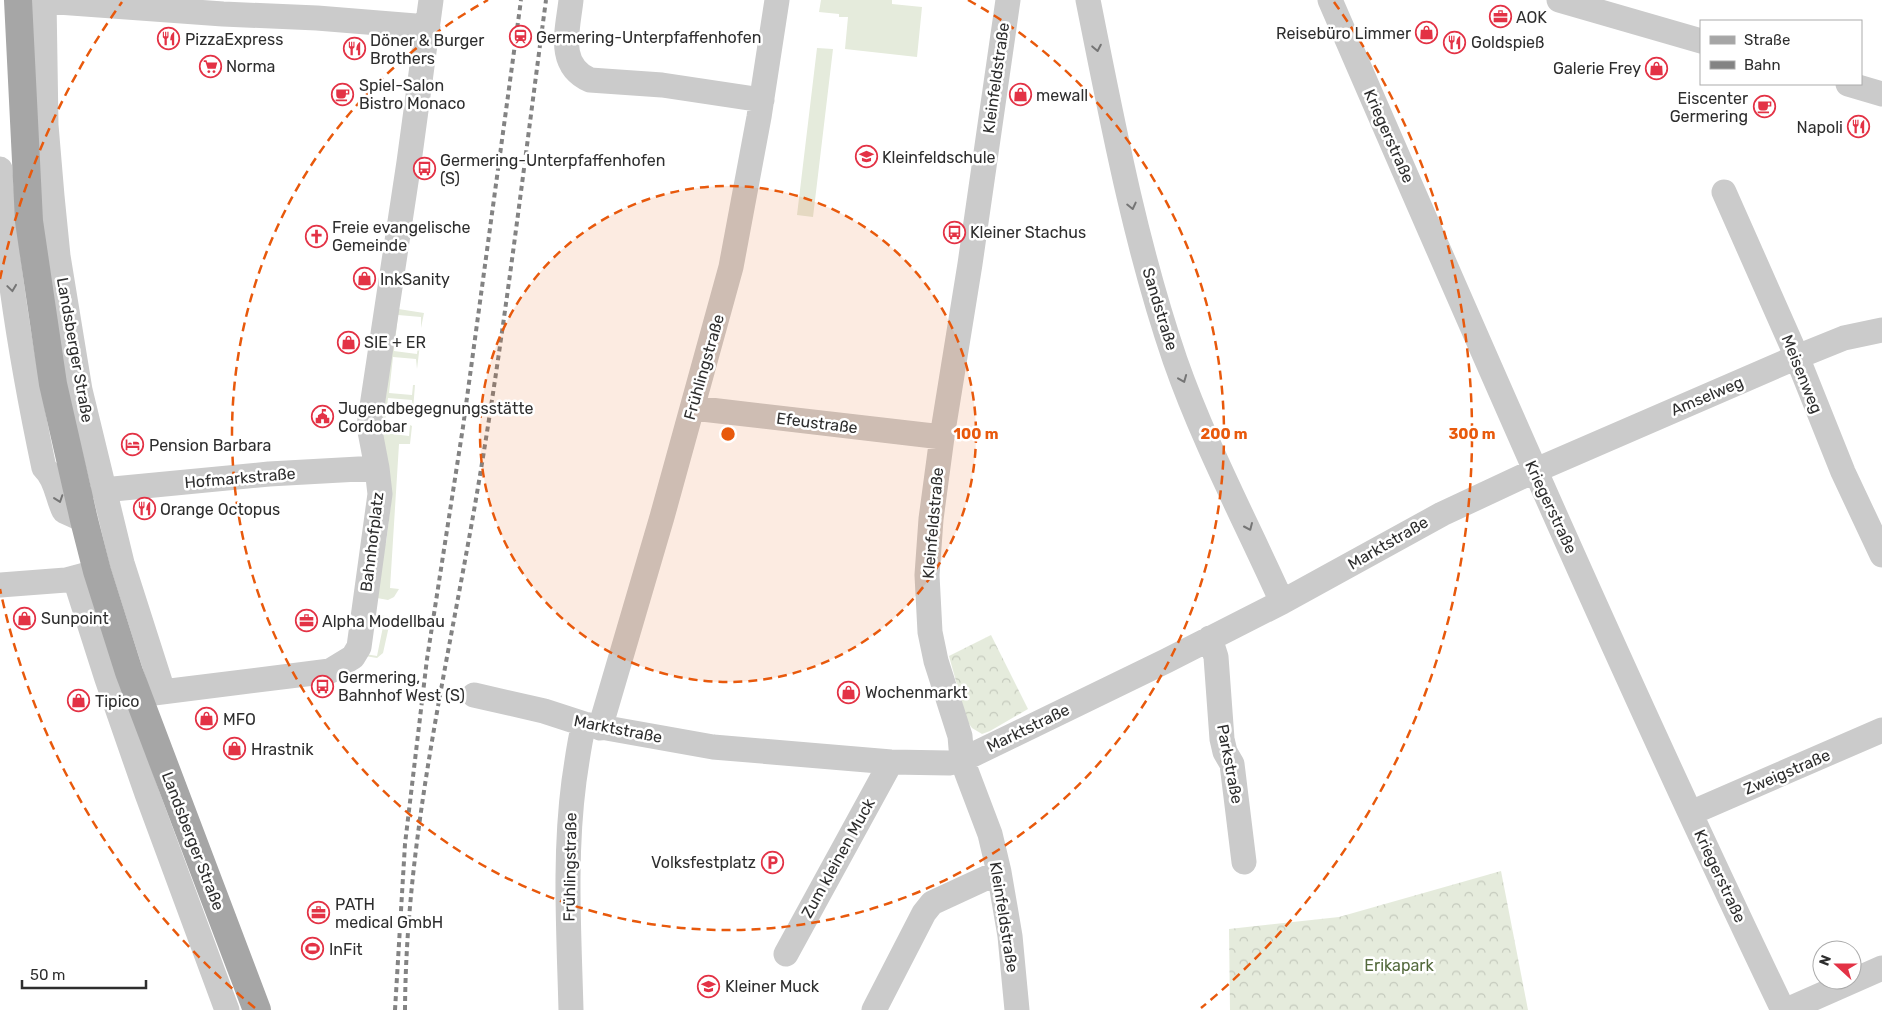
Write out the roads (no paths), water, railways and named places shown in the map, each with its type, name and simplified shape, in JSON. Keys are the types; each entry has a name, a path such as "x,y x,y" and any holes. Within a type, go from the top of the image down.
{"main road":[{"name":"Landsberger Straße","path":"35,0 29,221 53,384 84,520 134,684 257,1010"}],"street":[{"path":"35,0 224,7 317,18 428,27"},
{"name":"Landsberger Straße","path":"35,0 58,256 80,390 103,490 98,571 134,684 147,794 227,1010"},
{"name":"Bahnhofplatz","path":"134,684 330,671 353,658 359,647 380,494 378,468 369,426 410,162 431,0"},
{"path":"571,0 566,46 567,58 572,67 581,76 590,80 662,85 762,100"},
{"name":"Frühlingstraße","path":"571,1010 568,849 570,817 580,740 592,726 692,408 731,267 762,100 777,0"},
{"name":"Kleinfeldstraße","path":"1008,0 970,264 942,438 930,528 927,601 930,632 936,662 960,736 962,760 990,834 999,872 1010,936 1017,1010"},
{"name":"Sandstraße","path":"1088,0 1140,243 1173,355 1218,464 1282,602"},
{"name":"Kriegerstraße","path":"1330,0 1534,470 1691,813 1785,1010"},
{"path":"1559,0 1700,41"},
{"path":"1851,85 1882,94"},
{"path":"0,170 4,227 12,290 31,408 44,468 51,474 64,511 84,520"},
{"name":"Meisenweg","path":"1724,192 1796,357 1843,472 1882,555"},
{"name":"Amselweg","path":"1534,470 1796,357 1844,338 1882,330"},
{"name":"Efeustraße","path":"692,408 942,438"},
{"name":"Hofmarkstraße","path":"103,490 270,474 378,468"},
{"name":"Marktstraße","path":"474,695 544,711 592,726 713,747 891,762 950,763 962,760 1282,602 1374,553 1431,519 1534,470"},
{"path":"0,585 98,571"},
{"name":"Parkstraße","path":"1210,638 1216,657 1222,739 1225,752 1232,764 1244,862"},
{"name":"Zweigstraße","path":"1691,813 1882,730"},
{"name":"Zum kleinen Muck","path":"786,954 891,762"},
{"path":"874,1010 924,913 932,903 999,872"},
{"path":"1785,1010 1882,968"}],"railway":[{"path":"395,1010 405,844 427,659 463,427 521,0"},
{"path":"405,1010 407,945 413,879 430,750 487,431 546,0"}],"place":[{"name":"AOK","path":"1500,17"},
{"name":"Reisebüro Limmer","path":"1427,33"},
{"name":"Germering-Unterpfaffenhofen","path":"520,37"},
{"name":"PizzaExpress","path":"169,39"},
{"name":"Goldspieß","path":"1455,42"},
{"name":"Döner & Burger Brothers","path":"354,49"},
{"name":"Norma","path":"210,66"},
{"name":"Galerie Frey","path":"1657,68"},
{"name":"Spiel-Salon Bistro Monaco","path":"343,94"},
{"name":"mewall","path":"1020,95"},
{"name":"Eiscenter Germering","path":"1764,107"},
{"name":"Napoli","path":"1859,127"},
{"name":"Kleinfeldschule","path":"866,157"},
{"name":"Germering-Unterpfaffenhofen (S)","path":"424,169"},
{"name":"Kleiner Stachus","path":"954,232"},
{"name":"Freie evangelische Gemeinde","path":"316,236"},
{"name":"InkSanity","path":"364,279"},
{"name":"SIE + ER","path":"348,342"},
{"name":"Jugendbegegnungsstätte Cordobar","path":"322,417"},
{"name":"Pension Barbara","path":"133,445"},
{"name":"Orange Octopus","path":"144,509"},
{"name":"Sunpoint","path":"25,618"},
{"name":"Alpha Modellbau","path":"306,621"},
{"name":"Germering, Bahnhof West (S)","path":"322,686"},
{"name":"Wochenmarkt","path":"849,692"},
{"name":"Tipico","path":"79,701"},
{"name":"MFO","path":"207,719"},
{"name":"Hrastnik","path":"235,749"},
{"name":"Volksfestplatz","path":"772,862"},
{"name":"PATH medical GmbH","path":"319,913"},
{"name":"InFit","path":"313,949"},
{"name":"Kleiner Muck","path":"709,986"}],"park label":[{"name":"Erikapark","path":"1399,965"}]}
